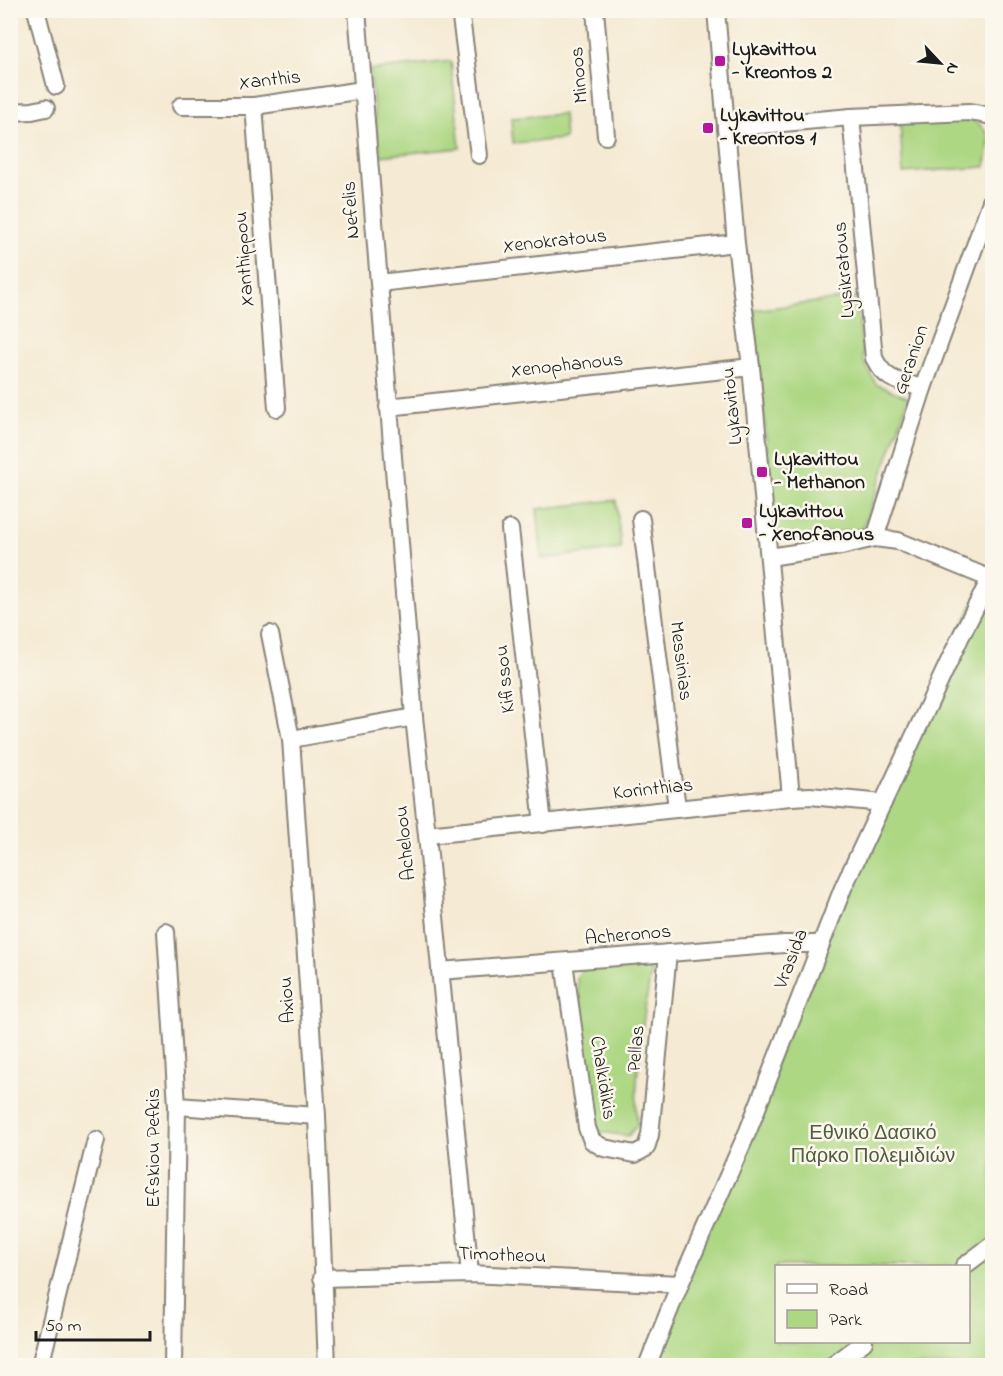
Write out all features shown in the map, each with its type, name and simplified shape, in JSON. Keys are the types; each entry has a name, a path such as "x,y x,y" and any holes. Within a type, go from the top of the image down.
{"street":[{"path":"36,10 56,86"},
{"name":"Nefelis","path":"357,10 388,407"},
{"path":"460,10 479,155"},
{"name":"Minoos","path":"595,10 606,136"},
{"name":"Lykavitou","path":"716,10 736,243 751,368 791,797"},
{"name":"Xanthis","path":"181,106 254,106 363,90"},
{"name":"Xanthippou","path":"254,106 277,408"},
{"path":"10,112 46,108"},
{"path":"726,128 851,117 970,112 993,116"},
{"name":"Lysikratous","path":"851,117 874,358 880,370 891,379 924,388"},
{"name":"Geranion","path":"875,537 924,388 993,199"},
{"name":"Xenokratous","path":"379,283 736,243"},
{"name":"Xenophanous","path":"388,407 751,368"},
{"name":"Acheloou","path":"388,407 414,717 470,1274"},
{"name":"Messinias","path":"641,519 677,808"},
{"name":"Kifissou","path":"510,529 543,824"},
{"path":"769,557 841,546 875,537 898,541 992,577"},
{"name":"Vrasida","path":"647,1365 680,1284 748,1131 820,944 960,638 992,577"},
{"name":"Axiou","path":"270,634 291,739 317,1116 327,1365"},
{"path":"291,739 414,717"},
{"name":"Korinthias","path":"427,836 791,797 810,796 883,803"},
{"name":"Efskiou Pefkis","path":"166,932 177,1106 173,1365"},
{"name":"Acheronos","path":"440,971 784,944 820,944"},
{"name":"Pellas","path":"646,1148 650,1135 668,953"},
{"name":"Chalkidikis","path":"564,962 587,1128 592,1142 604,1148 635,1154 646,1148"},
{"path":"177,1106 317,1116"},
{"path":"39,1365 96,1140"},
{"path":"965,1265 993,1245"},
{"name":"Timotheou","path":"322,1278 470,1274 680,1284"},
{"path":"832,1365 861,1343"}],"green space":[{"path":"451,61 460,148 379,156 370,70"},
{"path":"563,114 565,139 513,143 511,118"},
{"path":"970,119 984,129 989,139 985,167 903,173 900,122"},
{"path":"856,297 864,362 876,384 909,398 863,529 776,541 754,310"},
{"path":"616,500 621,549 542,559 537,509"},
{"name":"Εθνικό Δασικό Πάρκο Πολεμιδιών","path":"992,565 992,1365 649,1366 827,938 960,631"},
{"path":"643,963 651,971 638,1068 637,1126 628,1136 601,1132 593,1127 577,978 588,966"}],"place":[{"name":"Lykavittou - Kreontos 2","path":"720,61"},
{"name":"Lykavittou - Kreontos 1","path":"708,128"},
{"name":"Lykavittou - Methanon","path":"762,472"},
{"name":"Lykavittou - Xenofanous","path":"747,523"}]}
